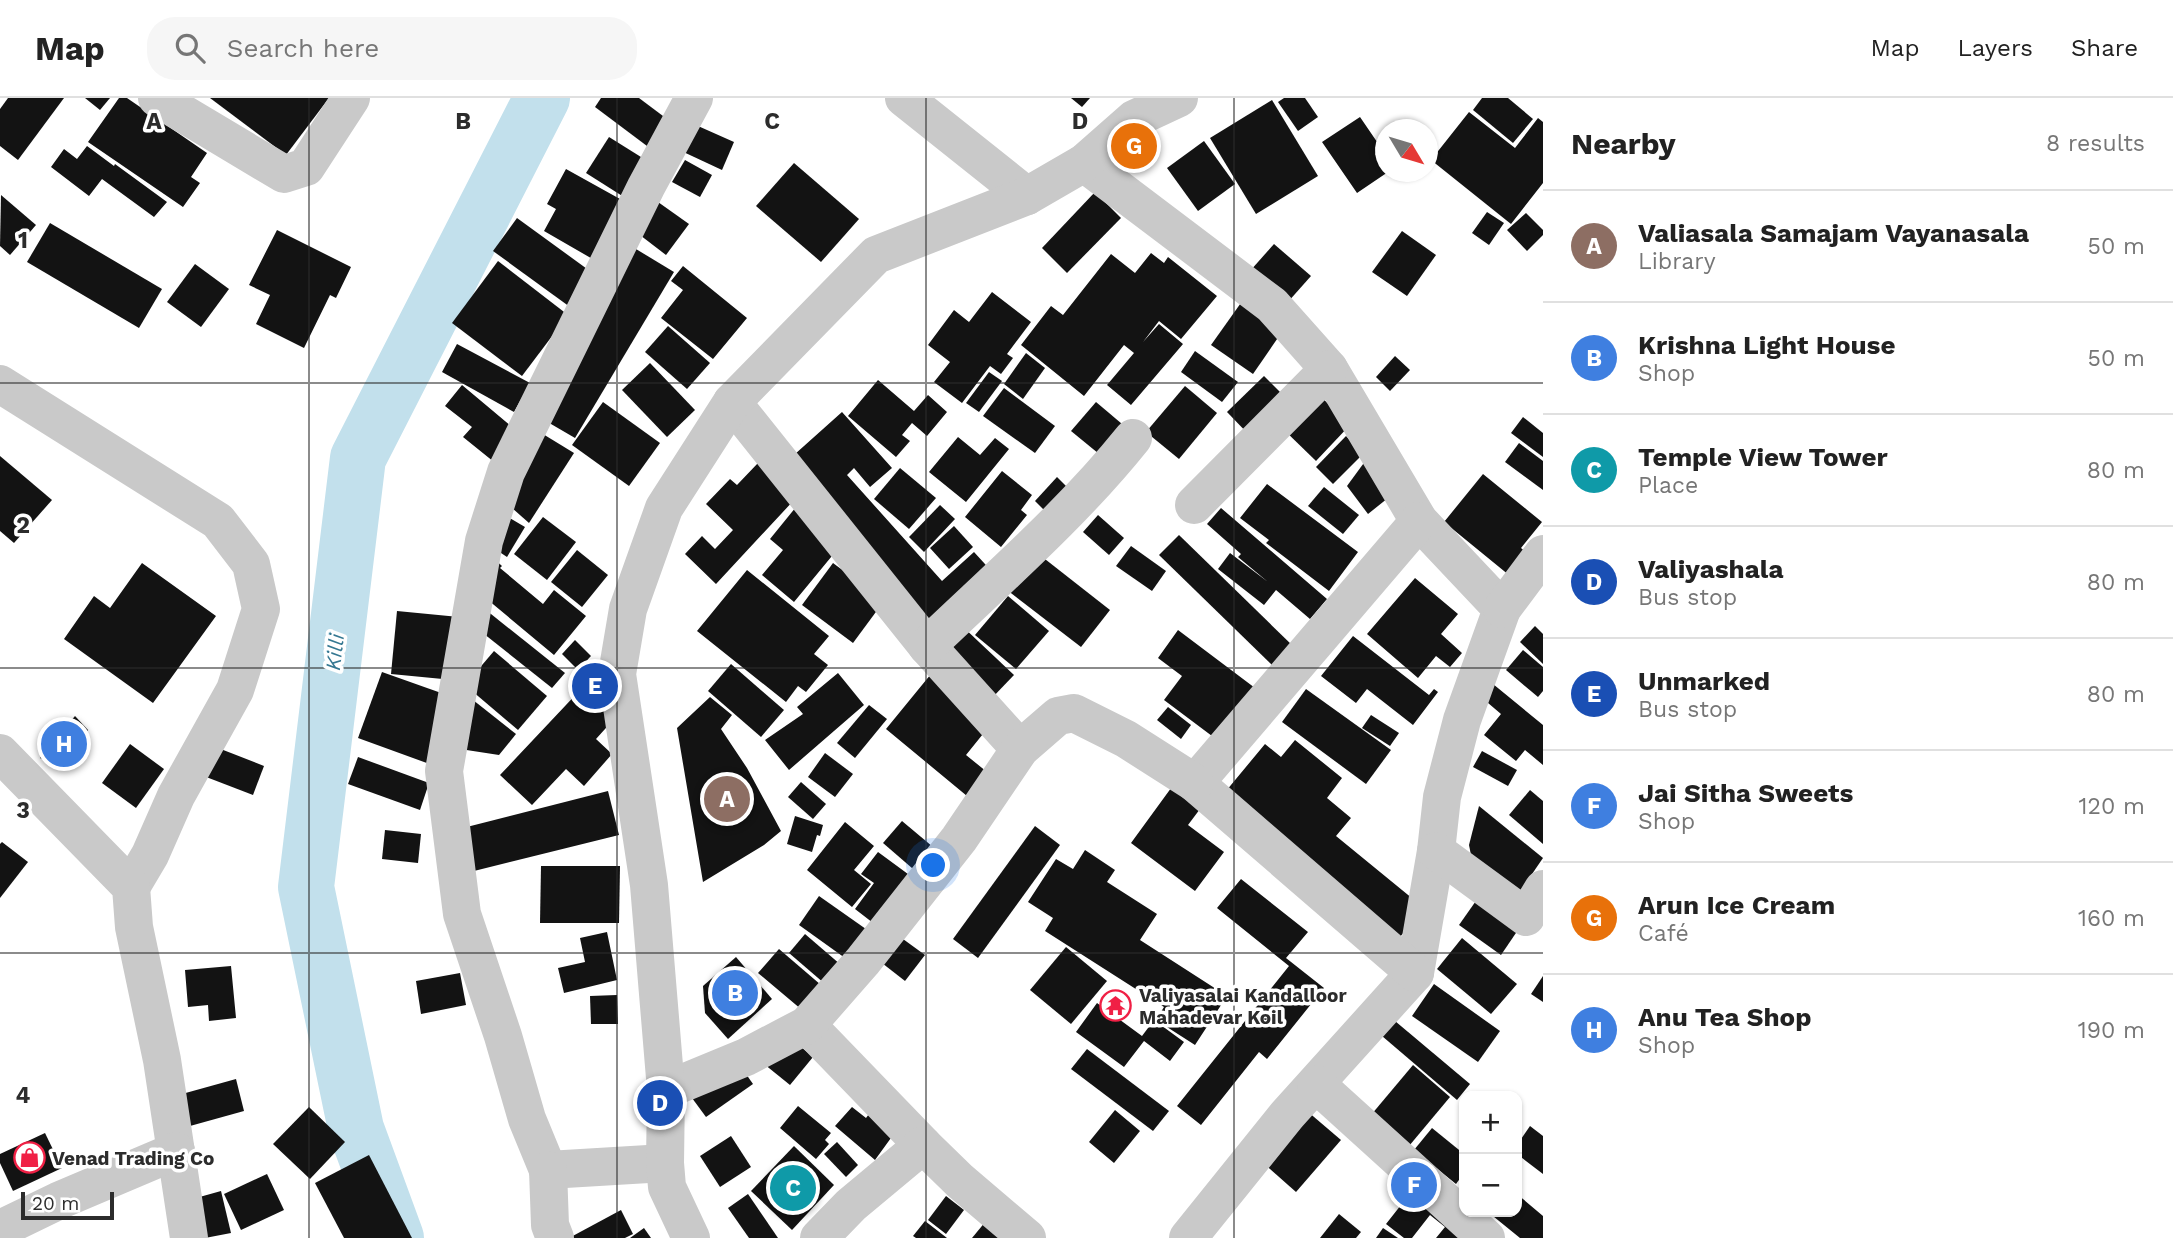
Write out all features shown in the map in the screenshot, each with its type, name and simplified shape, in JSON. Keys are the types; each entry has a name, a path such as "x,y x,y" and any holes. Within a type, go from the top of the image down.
{"street":[{"path":"157,98 284,174 306,167 351,98"},
{"path":"555,1238 550,1225 548,1170 527,1119 503,1036 462,914 444,771 484,541 506,472 646,187 694,98"},
{"path":"904,98 1027,196"},
{"path":"691,1238 667,1187 666,1090 649,885 617,674 628,609 664,508 732,402 876,255 1027,196 1084,163 1134,119 1178,98"},
{"path":"1084,163 1272,305 1329,369 1419,521 1502,609"},
{"path":"1194,505 1329,369"},
{"path":"0,384 218,521 251,564 261,608 235,690 176,796 150,855 131,887 134,927 162,1060 189,1238"},
{"path":"732,402 928,646 1020,749"},
{"path":"928,646 1076,504 1133,438"},
{"path":"1195,783 1419,521"},
{"path":"1188,1238 1287,1115 1415,972 1436,851 1442,797 1462,720 1502,609 1543,554"},
{"path":"666,1090 746,1057 807,1025 863,961 951,849 1020,749 1059,716 1073,713 1126,739 1195,783 1415,972"},
{"path":"0,753 131,887"},
{"path":"1436,851 1526,917 1543,889"},
{"path":"807,1025 960,1181 1027,1238"},
{"path":"1316,1084 1486,1238"},
{"path":"819,1238 851,1205 923,1145"},
{"path":"0,1228 176,1151"},
{"path":"548,1170 665,1163"}],"building":[{"path":"8,98 64,98 18,160 0,146 0,109"},
{"path":"85,98 110,98 100,110"},
{"path":"119,98 127,98 207,153 191,177 200,183 183,207 88,142"},
{"path":"210,98 329,98 286,155"},
{"path":"601,98 639,98 675,125 655,152 595,107"},
{"path":"1071,98 1090,98 1082,107"},
{"path":"1284,98 1305,98 1318,117 1298,131 1278,102"},
{"path":"1482,98 1508,98 1533,119 1513,143 1473,110"},
{"path":"1272,100 1318,176 1256,214 1210,138"},
{"path":"1469,112 1515,148 1538,118 1543,122 1543,183 1511,224 1438,166 1438,151"},
{"path":"1360,117 1375,139 1375,181 1357,193 1322,142"},
{"path":"689,122 734,142 722,170 677,149"},
{"path":"609,137 649,162 627,199 586,173"},
{"path":"1204,141 1235,184 1198,211 1167,168"},
{"path":"87,146 167,202 154,217 102,179 89,196 51,167 64,149 77,159"},
{"path":"685,160 712,175 700,197 672,182"},
{"path":"794,163 859,219 821,262 756,206"},
{"path":"566,169 629,204 596,261 544,231 556,209 547,204"},
{"path":"1095,192 1121,218 1067,273 1042,248"},
{"path":"1,195 36,225 10,255 0,246"},
{"path":"658,202 689,224 666,255 636,232"},
{"path":"1487,212 1504,223 1489,245 1472,233"},
{"path":"1526,213 1543,230 1543,235 1527,251 1507,230"},
{"path":"517,218 594,274 570,307 493,251"},
{"path":"50,223 162,289 139,328 27,262"},
{"path":"277,230 351,267 336,298 330,295 304,348 256,324 270,295 249,285"},
{"path":"1402,231 1436,255 1407,296 1372,272"},
{"path":"1274,244 1311,276 1287,303 1250,271"},
{"path":"631,246 674,272 575,438 539,417"},
{"path":"1151,253 1164,263 1168,257 1217,296 1181,339 1159,321 1143,342 1159,324 1183,344 1131,405 1107,385 1134,353 1124,345 1084,396 1021,345 1051,306 1063,315 1111,254 1135,273"},
{"path":"498,261 568,315 522,376 452,323"},
{"path":"195,264 229,289 201,327 167,302"},
{"path":"683,266 747,318 713,359 661,318 683,290 671,281"},
{"path":"992,292 1031,322 1007,354 1013,358 1001,374 990,366 962,403 934,382 950,362 928,345 954,310 969,322"},
{"path":"1243,300 1284,329 1253,374 1211,345"},
{"path":"668,326 710,363 687,389 645,352"},
{"path":"457,344 530,383 514,412 442,372"},
{"path":"1195,351 1238,382 1222,402 1181,372"},
{"path":"1026,353 1045,368 1023,399 1004,384"},
{"path":"1395,356 1410,370 1390,391 1376,377"},
{"path":"650,363 695,410 667,437 622,390"},
{"path":"989,372 1002,381 979,412 966,403"},
{"path":"1264,376 1290,402 1253,439 1227,412"},
{"path":"878,380 914,411 928,395 947,412 927,436 912,423 902,435 910,441 896,457 848,416"},
{"path":"462,385 518,432 494,462 463,437 472,427 445,406"},
{"path":"1185,386 1217,413 1179,459 1146,432"},
{"path":"1004,388 1055,426 1035,453 983,416"},
{"path":"1314,390 1350,425 1316,461 1280,426"},
{"path":"603,402 660,443 629,486 572,445"},
{"path":"1096,402 1128,429 1104,458 1071,431"},
{"path":"842,412 892,468 870,487 854,468 847,475 942,581 974,552 995,575 933,630 785,463"},
{"path":"1523,417 1543,433 1543,457 1511,433"},
{"path":"538,431 574,453 529,523 503,500"},
{"path":"1346,436 1363,454 1333,484 1316,467"},
{"path":"958,437 980,455 995,438 1009,449 966,502 929,472"},
{"path":"1519,443 1543,461 1543,490 1505,462"},
{"path":"0,456 52,500 14,543 0,531"},
{"path":"1366,460 1393,494 1368,514 1347,486"},
{"path":"758,463 795,499 716,584 685,554 702,536 715,549 733,530 706,504 730,479 737,485"},
{"path":"900,468 936,498 909,529 874,499"},
{"path":"1002,471 1032,495 1021,510 1027,515 1001,547 965,517"},
{"path":"1483,474 1542,522 1521,548 1533,558 1515,580 1444,522"},
{"path":"1057,477 1071,491 1049,515 1035,501"},
{"path":"1267,484 1358,552 1329,591 1266,543 1269,540 1240,518"},
{"path":"1324,487 1359,515 1343,534 1308,506"},
{"path":"940,505 955,519 924,552 909,537"},
{"path":"796,507 841,545 794,602 762,575 783,550 770,539"},
{"path":"1221,508 1327,599 1310,619 1276,590 1264,605 1218,569 1230,553 1268,582 1238,557 1241,554 1207,524"},
{"path":"498,511 525,527 507,557 492,547"},
{"path":"1098,515 1124,538 1109,555 1083,532"},
{"path":"543,517 576,542 547,580 514,554"},
{"path":"954,526 973,547 949,569 930,548"},
{"path":"1179,535 1295,648 1276,669 1159,555"},
{"path":"1131,546 1166,571 1152,591 1116,566"},
{"path":"577,550 608,575 582,607 551,582"},
{"path":"1036,552 1110,610 1081,647 1007,590"},
{"path":"491,556 502,566 500,568 543,604 554,590 586,616 554,655 482,595"},
{"path":"142,563 216,616 153,703 64,639 94,596 110,608"},
{"path":"833,563 884,601 853,643 802,605"},
{"path":"747,570 829,636 814,654 828,665 806,692 798,686 786,702 697,631"},
{"path":"1415,578 1458,614 1441,634 1462,653 1450,667 1436,656 1418,678 1367,634"},
{"path":"1008,596 1049,631 1016,669 975,635"},
{"path":"486,610 565,673 552,688 474,626"},
{"path":"397,611 459,617 453,680 391,674"},
{"path":"961,625 1014,675 990,700 938,650"},
{"path":"1535,626 1543,634 1543,664 1520,642"},
{"path":"1178,630 1259,691 1220,742 1164,700 1182,676 1158,658"},
{"path":"1353,636 1429,695 1434,689 1438,692 1413,725 1367,689 1356,703 1321,676"},
{"path":"575,640 591,656 578,670 562,654"},
{"path":"1523,650 1543,667 1543,691 1538,697 1506,670"},
{"path":"494,651 547,696 518,730 465,685"},
{"path":"731,664 784,710 761,737 708,691"},
{"path":"382,672 444,694 435,766 358,738"},
{"path":"838,673 864,705 789,770 765,740 803,714 797,707"},
{"path":"931,674 991,724 966,755 987,772 967,796 886,729"},
{"path":"1493,684 1543,725 1543,765 1525,750 1516,761 1484,735 1501,714 1481,697"},
{"path":"582,688 614,719 596,739 612,754 584,786 566,769 532,805 500,775"},
{"path":"1306,689 1391,750 1366,784 1282,722"},
{"path":"468,696 516,734 499,755 460,749"},
{"path":"710,697 732,715 721,729 747,768 781,831 764,845 703,882 677,728"},
{"path":"869,705 887,719 855,758 837,743"},
{"path":"1168,707 1191,725 1181,739 1157,720"},
{"path":"1371,715 1399,733 1390,746 1362,728"},
{"path":"75,716 88,730 57,767 40,758"},
{"path":"1295,740 1342,778 1327,798 1351,818 1336,836 1424,908 1395,943 1226,791 1265,744 1281,757"},
{"path":"130,744 164,769 136,808 102,783"},
{"path":"213,746 264,766 253,795 201,775"},
{"path":"1482,751 1517,770 1508,786 1473,767"},
{"path":"825,753 853,774 835,797 808,777"},
{"path":"358,757 429,783 420,810 348,784"},
{"path":"801,782 826,804 813,819 788,797"},
{"path":"1174,784 1203,805 1188,825 1224,852 1195,891 1131,843"},
{"path":"1530,790 1543,801 1543,844 1509,815"},
{"path":"608,791 619,835 462,874 455,830"},
{"path":"1479,806 1543,858 1517,896 1472,860 1469,845"},
{"path":"795,816 823,825 812,852 787,844"},
{"path":"902,821 939,852 920,875 883,843"},
{"path":"845,822 874,846 854,870 871,884 852,907 807,870"},
{"path":"1035,826 1060,845 978,958 953,939"},
{"path":"385,830 421,834 418,863 382,859"},
{"path":"2,842 28,862 0,898 0,844"},
{"path":"1085,850 1115,870 1107,882 1157,914 1140,940 1227,996 1195,1045 1156,1020 1164,1007 1045,931 1053,918 1028,902 1056,859 1073,869"},
{"path":"878,852 912,877 877,926 855,909 874,883 861,874"},
{"path":"541,866 620,866 619,923 540,923"},
{"path":"1241,879 1308,932 1286,958 1324,988 1267,1059 1259,1052 1201,1125 1177,1106 1289,966 1217,908"},
{"path":"819,896 873,934 852,963 799,925"},
{"path":"1478,898 1520,927 1501,955 1459,925"},
{"path":"892,931 925,955 905,981 873,956"},
{"path":"607,932 617,980 564,993 558,968 585,962 580,938"},
{"path":"805,934 848,971 832,990 789,953"},
{"path":"1462,938 1517,984 1491,1014 1437,969"},
{"path":"1066,947 1107,981 1071,1024 1030,990"},
{"path":"779,949 828,991 808,1015 758,973"},
{"path":"736,957 772,999 728,1039 705,1013 703,986"},
{"path":"231,966 236,1018 209,1021 208,1005 188,1007 185,970"},
{"path":"460,973 466,1005 421,1014 416,981"},
{"path":"1543,976 1543,1002 1531,994"},
{"path":"1434,984 1500,1031 1478,1062 1412,1016"},
{"path":"617,995 618,1024 591,1024 590,996"},
{"path":"1097,1003 1142,1036 1154,1020 1184,1042 1170,1061 1144,1041 1124,1067 1076,1032"},
{"path":"1395,1021 1470,1084 1464,1091 1459,1091 1457,1100 1382,1036"},
{"path":"788,1036 813,1057 790,1085 764,1064"},
{"path":"1087,1049 1169,1111 1153,1131 1071,1069"},
{"path":"739,1064 753,1084 706,1117 692,1098"},
{"path":"1413,1065 1450,1097 1409,1146 1371,1115"},
{"path":"236,1079 244,1111 190,1126 182,1094"},
{"path":"798,1106 831,1133 825,1140 829,1144 816,1159 780,1128"},
{"path":"309,1107 345,1142 310,1179 273,1144"},
{"path":"852,1107 866,1118 872,1110 896,1131 875,1160 835,1126"},
{"path":"1115,1110 1140,1131 1114,1163 1089,1142"},
{"path":"1307,1111 1341,1140 1296,1192 1262,1162"},
{"path":"1530,1126 1543,1136 1543,1174 1522,1158 1522,1138"},
{"path":"1432,1128 1459,1150 1459,1180 1456,1184 1414,1150"},
{"name":"Venad Trading Co","path":"45,1133 62,1168 13,1191 0,1163 0,1154"},
{"path":"731,1136 751,1167 720,1187 700,1156"},
{"path":"837,1142 858,1165 846,1177 824,1154"},
{"path":"794,1146 834,1185 792,1230 751,1191"},
{"path":"369,1155 412,1238 344,1238 315,1183"},
{"path":"267,1174 284,1210 241,1230 224,1194"},
{"path":"221,1191 231,1233 205,1238 196,1198"},
{"path":"1412,1191 1471,1238 1436,1238 1445,1227 1430,1215 1412,1238 1404,1238 1386,1224"},
{"path":"748,1194 778,1238 749,1238 728,1208"},
{"path":"946,1196 964,1210 946,1234 928,1220"},
{"path":"1522,1198 1543,1216 1543,1238 1520,1238 1494,1217 1522,1217"},
{"path":"621,1210 633,1234 625,1238 569,1238"},
{"path":"1339,1214 1361,1232 1356,1238 1320,1238"},
{"path":"925,1221 947,1238 913,1236"},
{"path":"986,1221 1007,1238 972,1238"},
{"path":"644,1228 651,1238 630,1238"},
{"path":"1383,1228 1398,1238 1376,1238"}],"waterway":[{"name":"Killi","path":"396,1238 356,1129 306,887 358,458 542,98"}],"place":[{"name":"Arun Ice Cream","path":"1134,146"},
{"name":"Unmarked","path":"595,686"},
{"name":"Anu Tea Shop","path":"64,744"},
{"name":"Valiasala Samajam Vayanasala","path":"727,799"},
{"name":"Krishna Light House","path":"735,993"},
{"name":"Valiyasalai Kandalloor Mahadevar Koil","path":"1116,1006"},
{"name":"Valiyashala","path":"660,1103"},
{"name":"Venad Trading Co","path":"29,1158"},
{"name":"Jai Sitha Sweets","path":"1414,1185"},
{"name":"Temple View Tower","path":"793,1188"}]}
